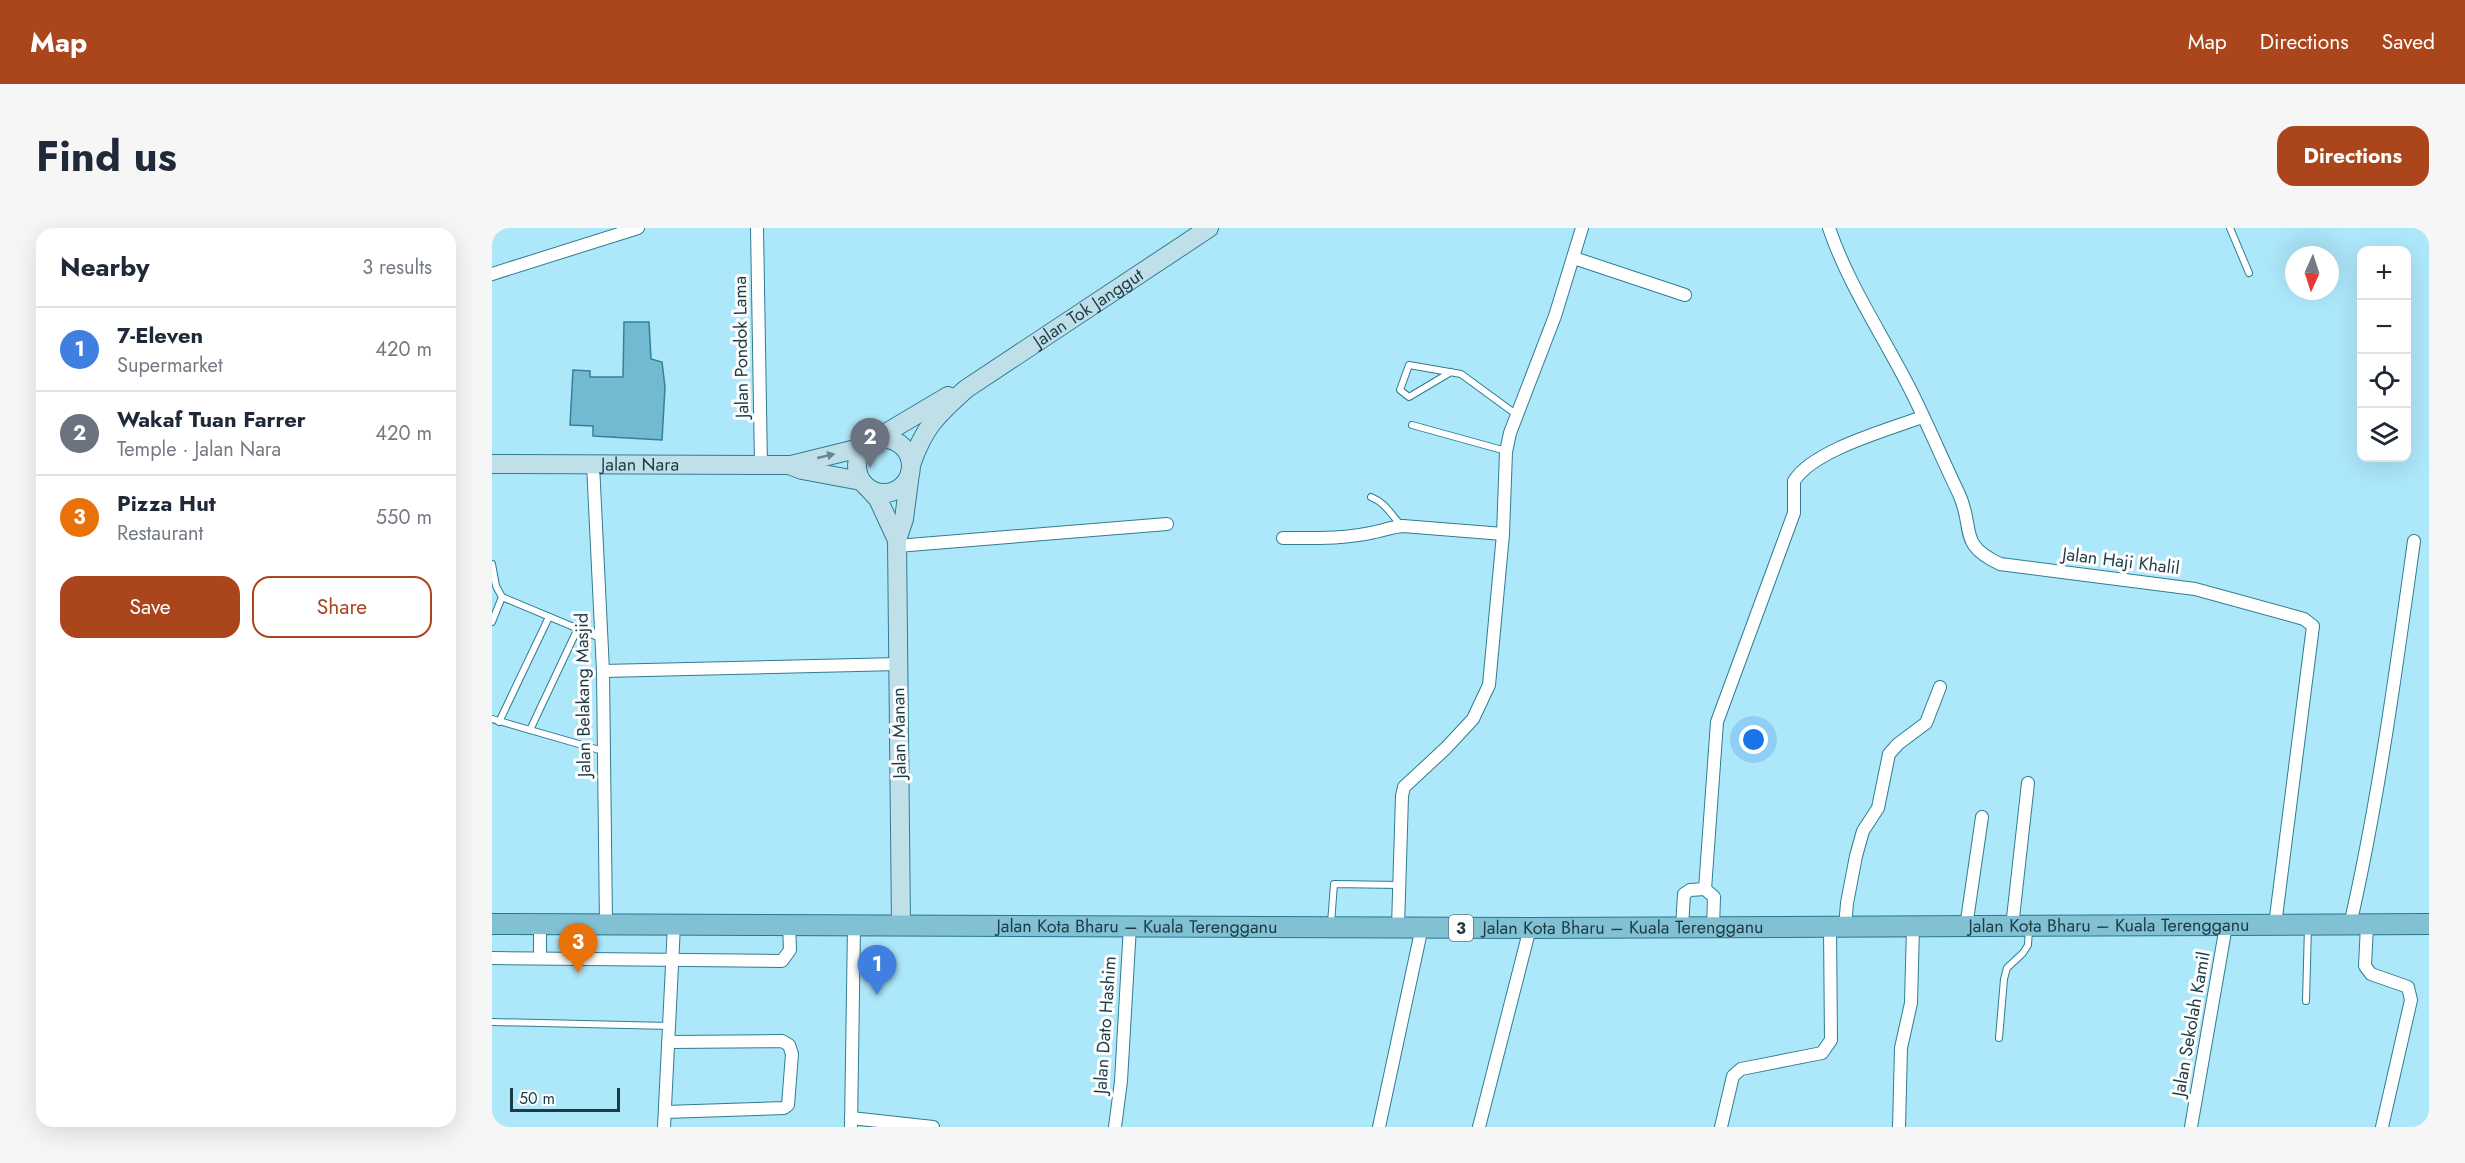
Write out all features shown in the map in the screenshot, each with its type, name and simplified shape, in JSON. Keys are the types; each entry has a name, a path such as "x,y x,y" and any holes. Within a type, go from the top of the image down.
{"main road":[{"name":"Jalan Tok Janggut","path":"910,469 920,439 939,414 966,389 1209,228"},
{"name":"Jalan Tok Janggut","path":"868,445 946,397 966,389"},
{"path":"880,439 898,443 904,449 910,469 906,481 892,491 875,491 864,484 856,464 868,445 880,439"},
{"name":"Jalan Nara","path":"492,464 789,465 868,445"},
{"name":"Jalan Nara","path":"789,465 864,484"},
{"name":"Jalan Manan","path":"901,925 897,543 904,519 910,469"},
{"name":"Jalan Manan","path":"864,484 878,499 897,543"},
{"name":"Jalan Kota Bharu – Kuala Terengganu","path":"492,924 1530,928 2429,924"}],"street":[{"path":"492,274 638,228"},
{"name":"Jalan Pondok Lama","path":"757,228 761,465"},
{"path":"1398,927 1404,786 1446,748 1473,719 1489,686 1503,534 1506,452 1517,415 1574,258 1582,228"},
{"name":"Jalan Haji Khalil","path":"1828,228 1837,252 1910,388 1963,502 1970,539 1975,549 2000,564 2195,589 2304,620 2313,626 2276,925"},
{"path":"1574,258 1685,295"},
{"path":"1705,889 1717,722 1794,513 1794,481 1811,463 1830,452 1922,417"},
{"name":"Jalan Belakang Masjid","path":"592,464 603,671 606,925"},
{"path":"897,543 1167,524"},
{"path":"1283,538 1341,536 1402,526 1503,534"},
{"path":"2382,1127 2411,999 2408,987 2371,974 2365,966 2358,925 2364,864 2386,738 2414,541"},
{"path":"603,671 899,664"},
{"path":"1721,1127 1733,1076 1741,1069 1822,1053 1832,1040 1838,927 1847,903 1863,831 1878,808 1888,754 1926,723 1940,687"},
{"path":"2021,927 2028,783"},
{"path":"1966,927 1982,817"},
{"path":"1682,927 1684,894 1690,890 1705,889 1713,897 1713,927"},
{"path":"540,924 540,958"},
{"path":"492,958 782,961 790,950 789,924"},
{"path":"664,1127 674,925"},
{"path":"854,925 851,1122 933,1127"},
{"name":"Jalan Dato Hashim","path":"1115,1127 1130,926"},
{"name":"Jalan Sekolah Kamil","path":"2191,1127 2226,926"},
{"path":"1379,1127 1422,927"},
{"path":"1899,1127 1901,1048 1911,1004 1913,927"},
{"path":"1479,1127 1530,928"},
{"path":"665,1112 784,1108 788,1105 792,1054 789,1045 782,1041 669,1042"}],"lane":[{"path":"2230,228 2249,273"},
{"path":"1451,372 1409,397 1400,390 1409,365 1451,372 1461,374 1517,415"},
{"path":"1412,425 1506,452"},
{"path":"1371,497 1388,507 1392,516 1402,526"},
{"path":"492,564 496,586 502,597 601,638"},
{"path":"492,622 502,597"},
{"path":"499,722 549,616"},
{"path":"530,730 578,628"},
{"path":"492,718 499,722 603,751"},
{"path":"1330,927 1334,885 1400,885"},
{"path":"2306,1001 2308,925"},
{"path":"2000,1038 2004,979 2007,968 2024,953 2028,945 2021,927"},
{"path":"492,1022 670,1026"}],"building":[{"path":"624,322 649,322 651,359 662,362 665,387 662,440 593,436 593,426 570,425 573,370 590,371 590,377 623,377"}],"place":[{"name":"Wakaf Tuan Farrer","path":"870,468"},
{"name":"Pizza Hut","path":"578,973"},
{"name":"7-Eleven","path":"877,995"}]}
